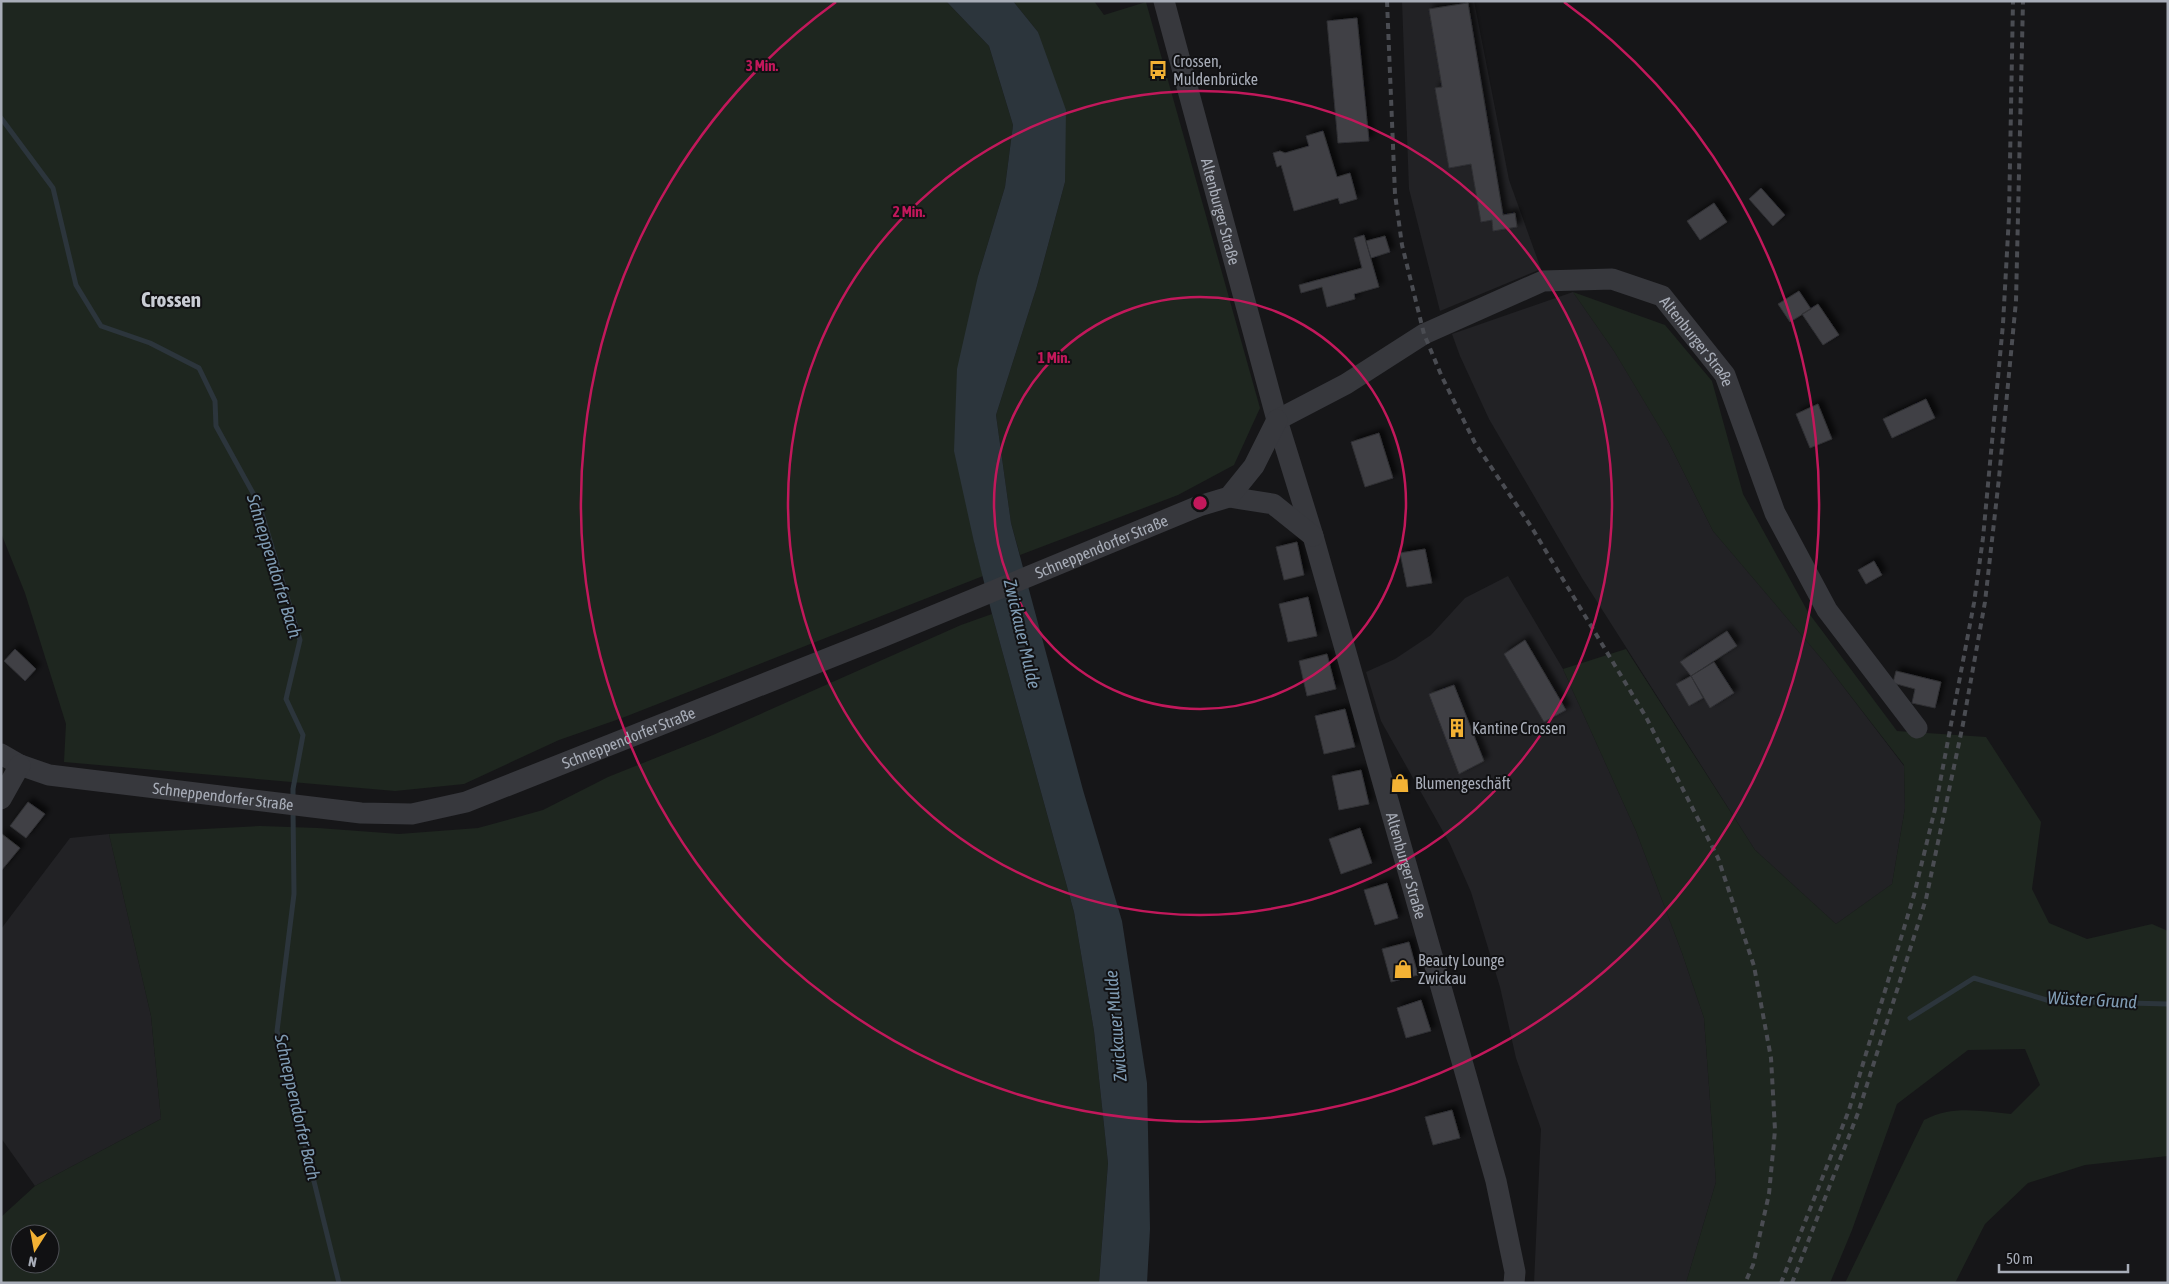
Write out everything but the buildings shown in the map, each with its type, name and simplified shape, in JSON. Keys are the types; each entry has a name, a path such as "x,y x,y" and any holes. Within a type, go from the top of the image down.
{"street":[{"name":"Altenburger Straße","path":"1164,1 1277,420 1313,536 1496,1181 1515,1272 1514,1283"},
{"name":"Altenburger Straße","path":"1277,420 1346,384 1424,334 1543,281 1612,278 1662,296 1725,375 1775,513 1827,610 1918,728"},
{"path":"1230,497 1254,466 1277,420"},
{"name":"Schneppendorfer Straße","path":"1,754 20,765 49,775 361,813 412,814 466,802 882,637 1199,506 1230,497 1273,504 1313,536"},
{"path":"1,799 20,765"}],"shaded area":[{"path":"1,1 946,1 989,46 1013,125 1005,187 978,276 974,542 983,576 622,718 559,740 464,784 395,791 64,762 66,724 25,593 1,533"},
{"path":"1013,1 1094,1 1104,15 1146,2 1260,408 1234,465 1178,495 1020,555 1011,523 996,415 1037,286 1065,182 1038,32"},
{"path":"1402,1 1474,1 1509,180 1541,269 1440,311 1409,189"},
{"path":"1573,292 1614,351 1668,441 1713,531 1826,664 1904,766 1905,808 1892,884 1836,924 1755,850 1582,578 1489,419 1460,356 1452,334"},
{"path":"1573,292 1665,325 1712,381 1743,494 1808,612 1897,731 1986,737 2041,822 2032,889 2049,923 2087,939 2152,924 2168,931 2168,1156 2085,1165 2028,1183 1985,1224 1955,1283 1845,1283 1924,1120 1945,1112 1966,1110 2011,1114 2040,1085 2025,1049 1968,1050 1897,1104 1852,1230 1830,1283 1686,1283 1716,1182 1704,1018 1682,953 1636,831 1563,669 1626,649 1755,850 1836,924 1892,884 1905,808 1904,765 1826,664 1713,531 1668,441 1614,351"},
{"path":"1508,576 1563,669 1636,831 1682,953 1704,1018 1716,1182 1686,1283 1534,1283 1541,1129 1516,1058 1500,987 1471,892 1450,844 1381,721 1366,672 1395,659 1431,635 1465,598"},
{"path":"992,614 1074,912 1094,1031 1108,1163 1099,1283 1,1283 1,1217 35,1186 161,1119 151,1016 109,834 260,826 399,834 478,828 543,810 608,777 713,735 961,625"},
{"path":"109,834 151,1016 161,1119 35,1186 1,1138 1,929 70,838"}],"water":[{"name":"Zwickauer Mulde","path":"946,1 1013,1 1038,32 1066,110 1065,182 1037,286 996,415 1011,523 1083,790 1122,921 1147,1083 1150,1229 1147,1283 1099,1283 1108,1163 1094,1031 1074,912 992,614 954,451 957,369 978,276 1005,187 1013,125 989,46"}],"waterway":[{"name":"Schneppendorfer Bach","path":"1,118 53,188 76,285 101,326 150,343 199,368 215,401 216,426 259,504 300,640 286,699 303,735 293,789 293,799"},
{"name":"Schneppendorfer Bach","path":"293,810 294,894 277,1031 339,1283"},
{"name":"Wüster Grund","path":"1910,1018 1974,978 2050,1001 2168,1004"}],"railway":[{"path":"1387,1 1395,194 1402,245 1424,334 1442,377 1475,443 1532,528 1646,717 1718,858 1754,966 1771,1058 1775,1130 1769,1194 1753,1265 1745,1283"},
{"path":"1781,1283 1849,1110 1914,895 1935,809 1974,603 1983,538 2003,324 2009,216 2013,1"},
{"path":"1792,1283 1858,1113 1926,899 1963,724 1985,602 2016,301 2023,1"}],"place":[{"name":"Crossen, Muldenbrücke","path":"1158,70"},
{"name":"Kantine Crossen","path":"1457,728"},
{"name":"Blumengeschäft","path":"1400,783"},
{"name":"Beauty Lounge Zwickau","path":"1403,969"}],"district":[{"name":"Crossen","path":"171,300"}]}
